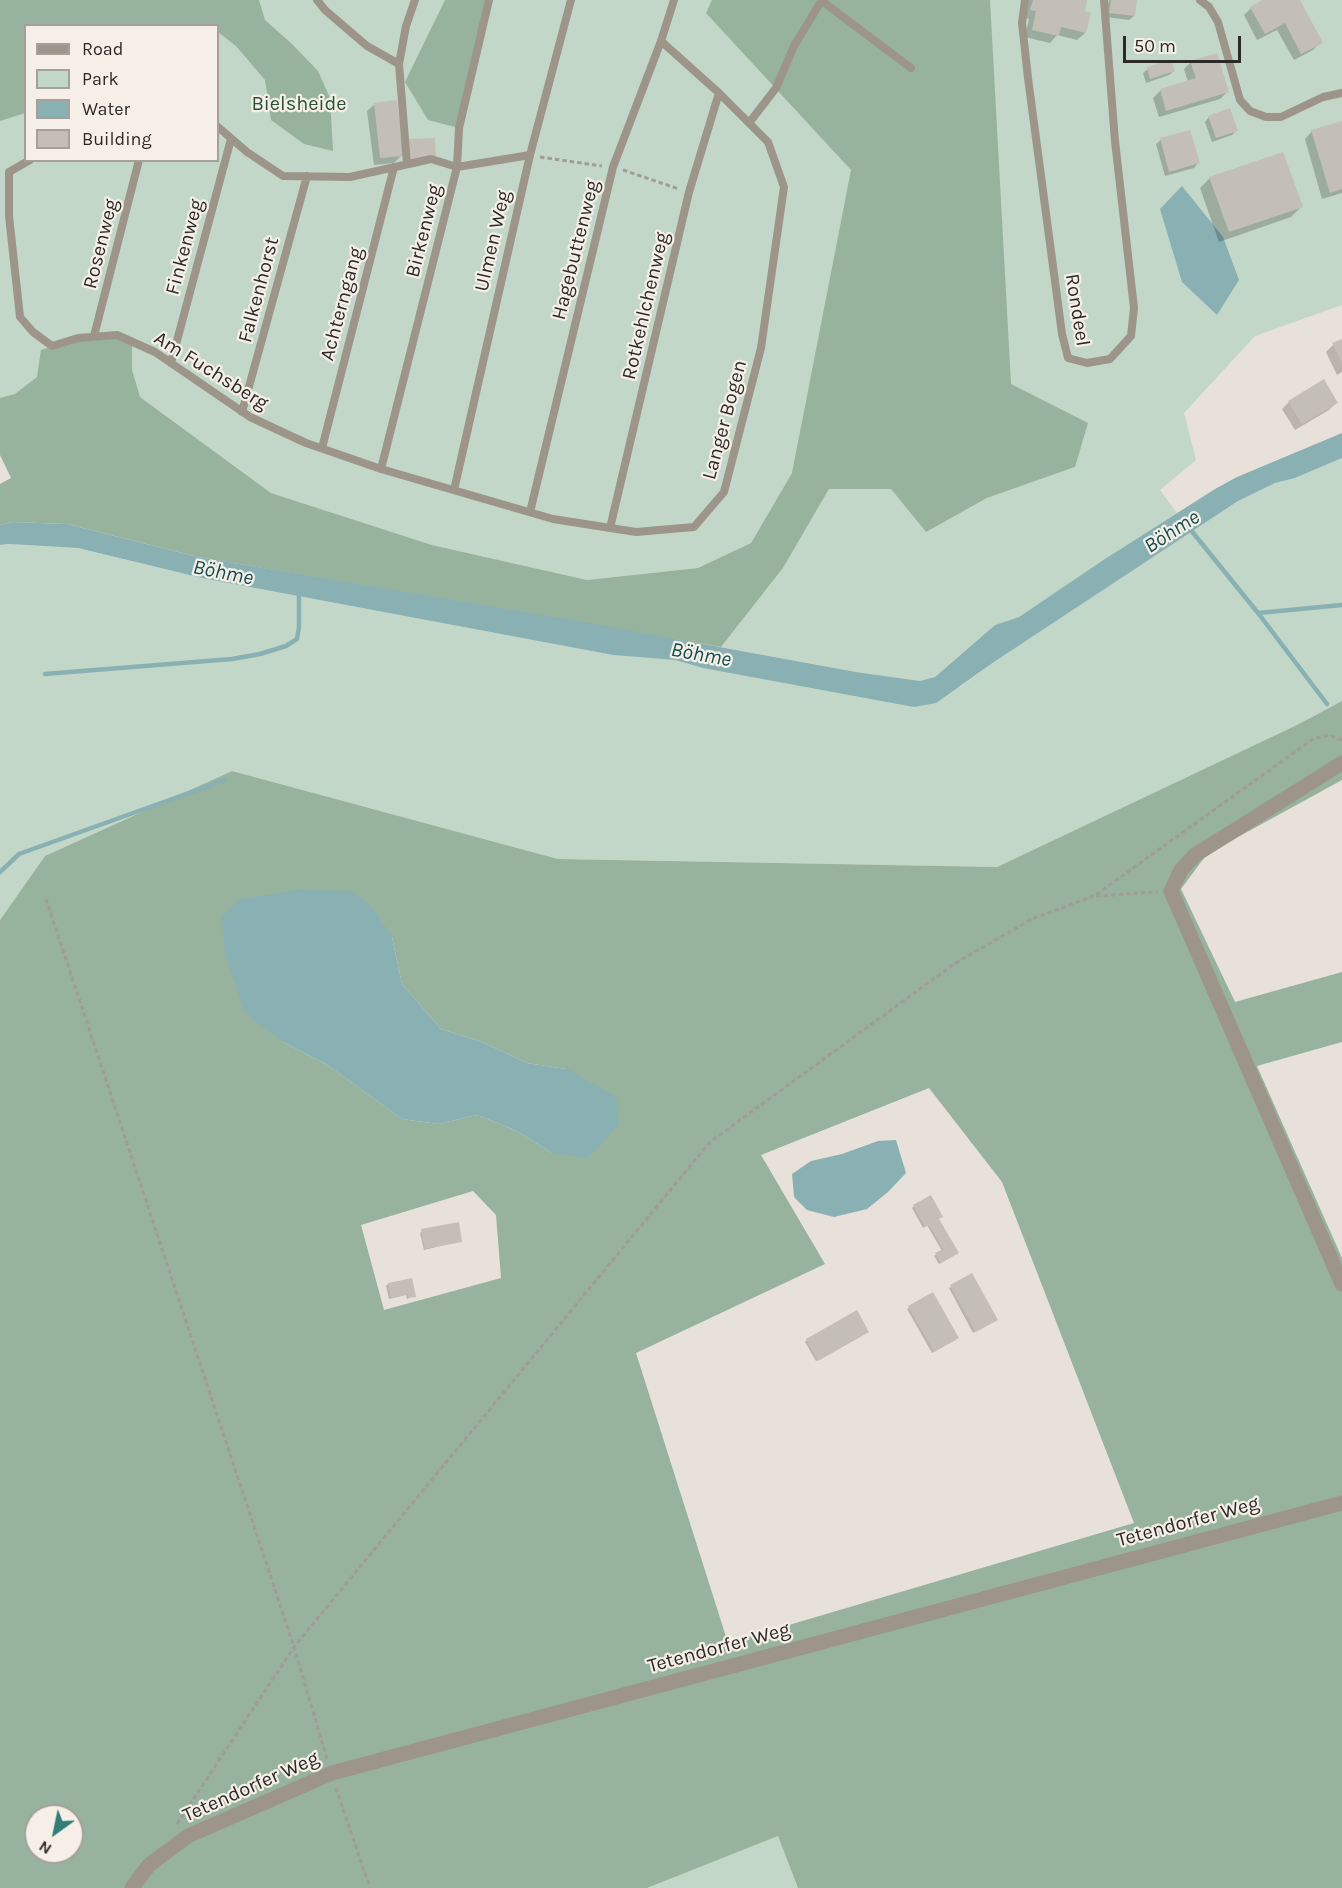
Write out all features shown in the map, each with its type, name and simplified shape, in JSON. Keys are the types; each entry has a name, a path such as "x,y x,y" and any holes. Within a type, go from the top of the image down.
{"street":[{"path":"1342,764 1195,855 1181,870 1172,891 1342,1284"},
{"name":"Tetendorfer Weg","path":"132,1888 149,1865 188,1836 332,1773 1342,1503"}],"lane":[{"path":"316,0 367,46 399,64"},
{"path":"407,164 399,64 406,26 415,0"},
{"name":"Birkenweg","path":"381,469 457,167 459,128 489,0"},
{"name":"Ulmen Weg","path":"454,490 530,155 571,0"},
{"name":"Hagebuttenweg","path":"530,512 613,167 661,41 674,0"},
{"name":"Rondeel","path":"1025,0 1022,23 1028,78 1062,334 1068,358 1087,363 1110,359 1131,336 1134,308 1114,141 1104,0"},
{"path":"1200,0 1209,8 1218,22 1240,100 1250,111 1266,117 1281,117 1323,97 1342,93"},
{"path":"749,123 776,88 794,46 822,1 911,68"},
{"name":"Langer Bogen","path":"381,469 554,519 636,532 694,527 724,492 760,348 784,187 768,142 661,41"},
{"name":"Rotkehlchenweg","path":"610,528 689,192 718,93"},
{"path":"219,129 247,152 283,176 350,177 430,159 457,167 530,155"},
{"name":"Finkenweg","path":"171,363 231,139"},
{"name":"Am Fuchsberg","path":"26,162 9,172 9,216 20,316 33,332 52,346 78,338 117,335 155,352 250,417 322,448 381,469"},
{"name":"Rosenweg","path":"94,336 138,162"},
{"name":"Achterngang","path":"322,448 394,167"},
{"name":"Falkenhorst","path":"242,412 307,176"}],"path":[{"path":"176,1826 294,1647 710,1142 954,964 1032,919 1094,896 1313,740 1328,735 1342,740"},
{"path":"1094,896 1172,891"},
{"path":"46,899 294,1647 370,1888"}],"green space":[{"path":"0,0 1342,0 1342,305 1255,336 1184,413 1196,460 1160,490 1177,513 1019,617 995,625 934,678 920,681 856,672 721,647 783,568 829,489 891,489 926,532 987,498 1075,467 792,473 751,543 698,568 587,580 432,545 271,493 140,397 0,426"},
{"name":"Bielsheide","path":"0,0 259,0 265,20 318,71 330,98 333,151 304,144 271,120 265,80 236,46 219,33 219,24 24,24 24,113 0,121"},
{"path":"445,0 489,0 459,128 428,120 405,82"},
{"path":"712,0 990,0 1011,384 1088,423 1075,467 987,498 926,532 891,489 829,489 783,568 721,647 198,557 67,524 12,522 0,525 0,484 11,478 0,455 0,398 15,394 37,377 41,350 78,338 117,335 132,341 132,370 140,397 271,493 432,545 587,580 698,568 751,543 792,473 851,170 706,13"},
{"path":"1342,458 1342,701 1297,725 997,867 558,859 232,771 45,856 0,920 0,545 78,548 202,578 613,655 675,660 703,668 735,673 960,687 994,662 1238,501 1275,483 1295,478"},
{"path":"1342,701 1342,780 1207,854 1181,889 1235,1002 1342,972 1342,1042 1257,1066 1342,1258 1342,1888 798,1888 778,1836 647,1888 0,1888 0,920 45,856 232,771 558,859 997,867 1297,725","holes":["392,937 402,984 441,1029 482,1042 527,1063 566,1069 552,1153 515,1130 477,1115 438,1124 402,1119 326,1064 283,1042","929,1088 1002,1182 1134,1523 728,1643 636,1353 825,1264 761,1155","473,1191 496,1215 501,1278 384,1310 361,1225"]},
{"path":"778,1836 798,1888 647,1888"}],"water":[{"path":"1182,186 1223,237 1239,280 1217,315 1182,282 1160,209"},
{"name":"Böhme","path":"1342,433 1342,458 1295,478 1275,483 1238,501 994,662 936,703 914,707 703,668 675,660 613,655 202,578 78,548 0,545 0,525 12,522 67,524 198,557 578,621 856,672 920,681 935,677 995,625 1019,617 1215,489 1237,477"},
{"path":"299,890 352,891 373,908 392,937 402,984 441,1029 482,1042 527,1063 566,1069 616,1096 619,1124 588,1158 552,1153 515,1130 477,1115 438,1124 402,1119 326,1064 283,1042 245,1013 225,955 222,917 240,899"},
{"path":"896,1140 906,1173 867,1209 834,1217 807,1210 794,1197 792,1174 811,1161 842,1154 878,1141"}],"building":[{"path":"1033,0 1087,0 1085,11 1091,13 1086,33 1061,27 1059,36 1032,30 1036,11 1030,10"},
{"path":"1111,0 1137,0 1135,16 1109,13"},
{"path":"1262,0 1300,0 1323,43 1301,54 1285,23 1265,34 1250,7"},
{"path":"1217,53 1229,92 1166,111 1160,89 1196,78 1190,61"},
{"path":"1171,60 1175,71 1150,79 1147,67"},
{"path":"397,100 403,156 380,158 374,103"},
{"path":"1230,108 1238,131 1216,138 1208,116"},
{"path":"1342,121 1342,189 1330,193 1311,130"},
{"path":"1190,130 1200,163 1169,172 1160,138"},
{"path":"435,138 436,159 411,160 409,139"},
{"path":"1283,152 1303,207 1229,232 1209,177"},
{"path":"1342,339 1342,363 1332,343"},
{"path":"1324,379 1338,403 1302,424 1288,401"},
{"path":"931,1195 943,1217 939,1219 959,1253 941,1263 935,1253 943,1249 929,1225 925,1227 913,1205"},
{"path":"459,1222 462,1242 425,1249 421,1229"},
{"path":"972,1273 998,1320 976,1332 950,1285"},
{"path":"412,1278 416,1297 408,1298 408,1294 391,1298 388,1283"},
{"path":"933,1292 959,1338 934,1352 908,1306"},
{"path":"857,1310 869,1332 818,1361 806,1339"}],"waterway":[{"name":"Böhme","path":"1190,529 1327,704"},
{"path":"45,674 232,659 286,646 297,639 299,589"},
{"path":"1258,613 1342,605"},
{"path":"0,872 19,854 225,780"}]}
